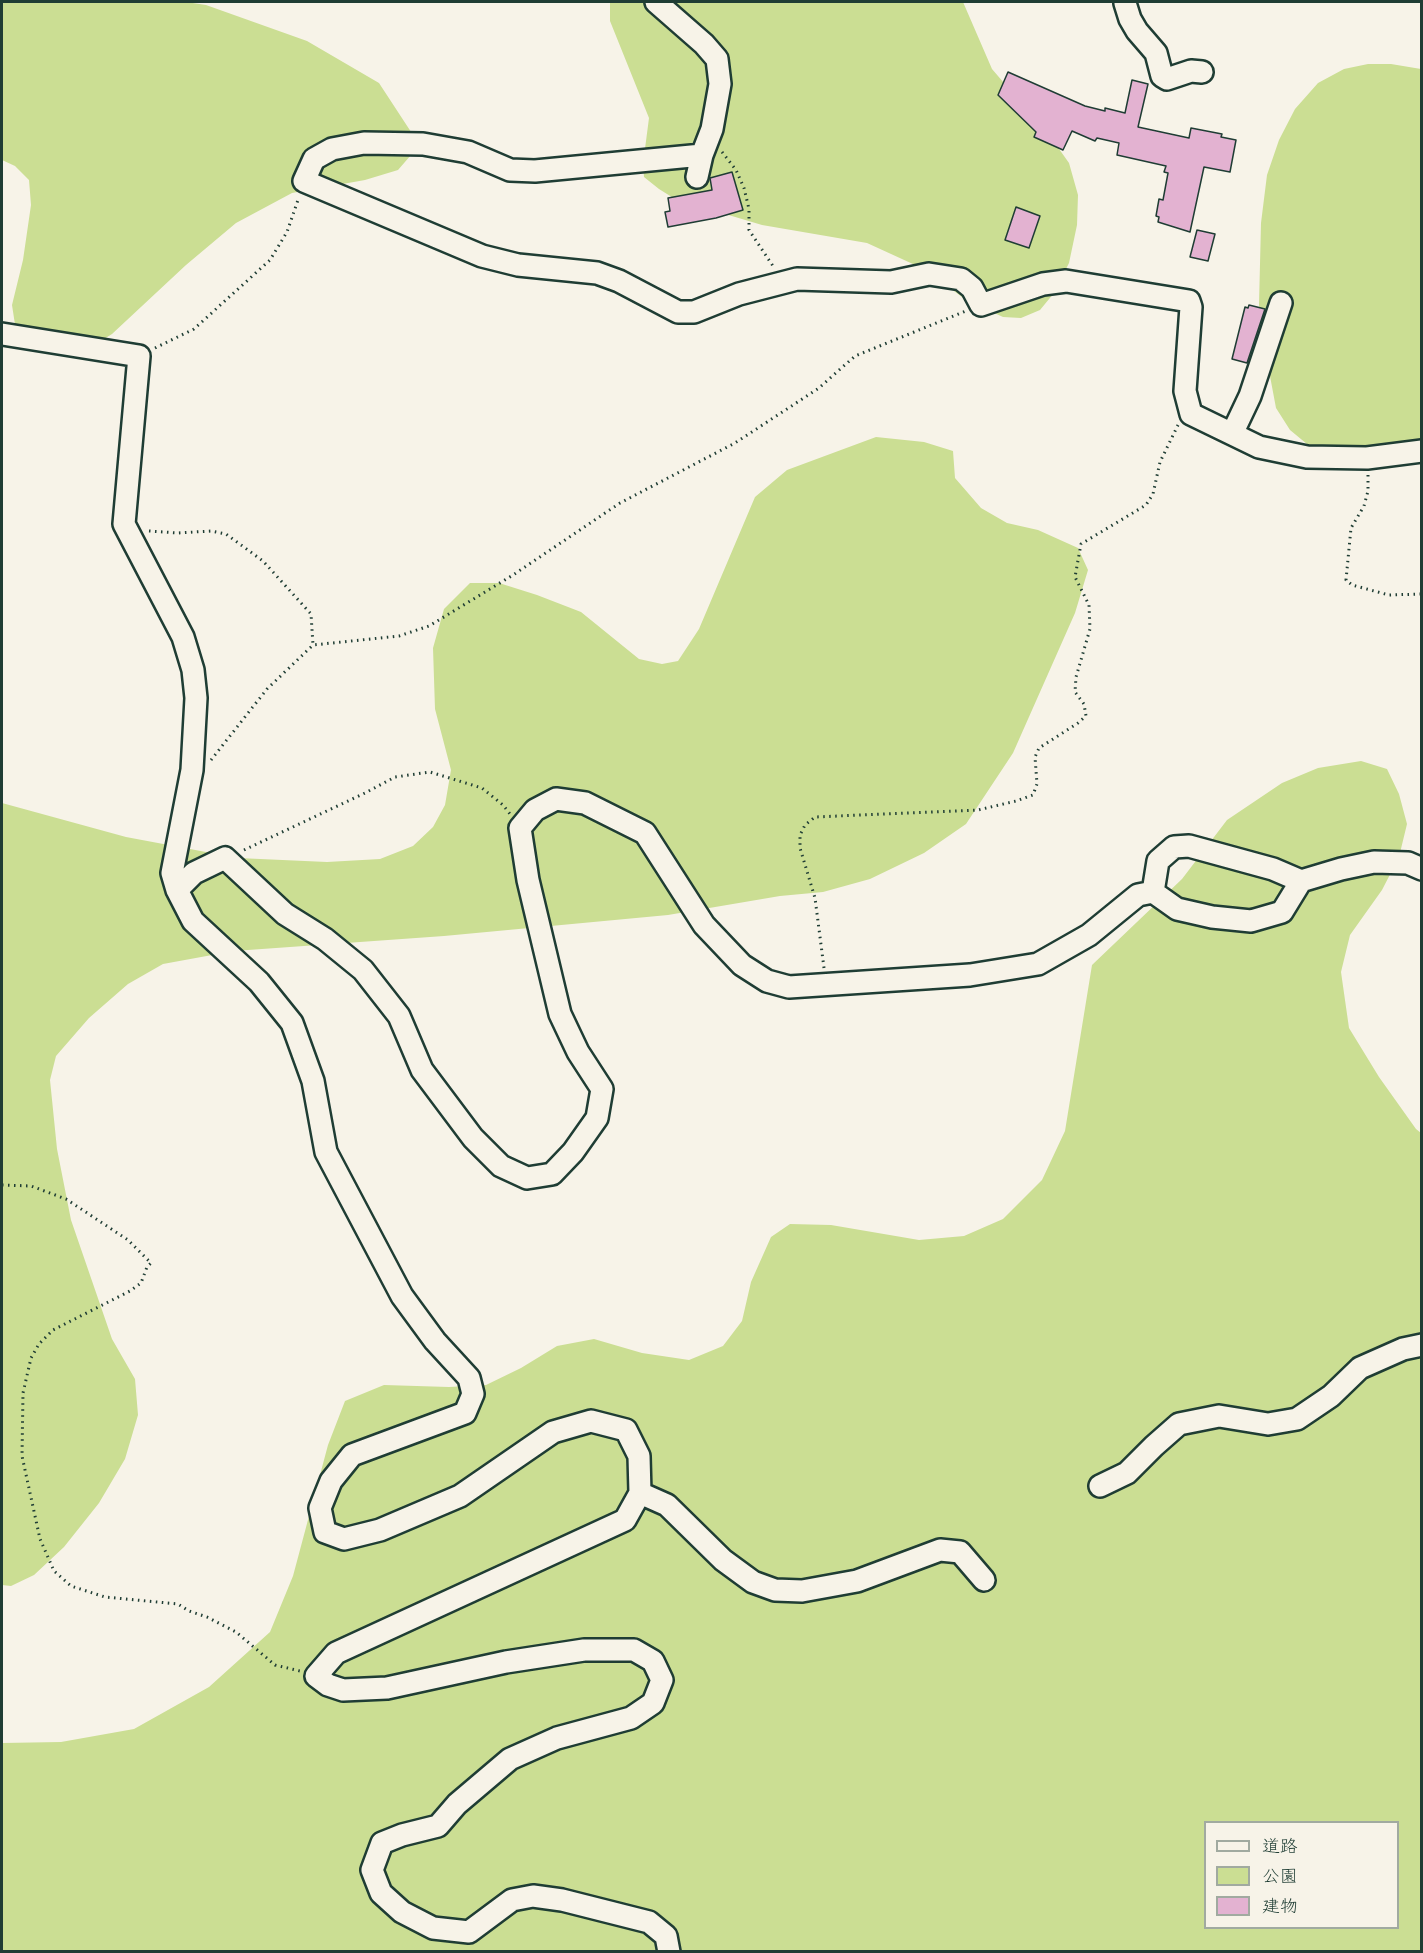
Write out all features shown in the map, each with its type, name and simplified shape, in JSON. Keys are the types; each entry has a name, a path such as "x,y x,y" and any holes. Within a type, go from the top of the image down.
{"street":[{"path":"656,2 704,44 717,59 720,84 697,177"},
{"path":"1130,2 1130,19 1156,53 1162,76 1167,79 1191,71 1203,72"},
{"path":"705,146 535,171 510,170 468,152 423,144 364,143 332,149 314,159 304,181 482,256 518,266 597,273 619,281 678,312 694,312 739,294 797,279 891,282 928,274 961,279 972,288 981,305 1043,284 1066,281 1189,301 1191,307 1185,391 1191,414 1259,447 1306,457 1367,458 1422,451"},
{"path":"1232,434 1250,396 1281,303"},
{"path":"2,334 139,356 124,524 183,637 193,670 196,698 192,770 172,873 177,890 193,921 259,982 292,1023 313,1081 326,1152 402,1296 435,1341 469,1378 473,1394 465,1413 352,1455 331,1481 320,1508 325,1532 344,1539 380,1530 460,1496 553,1432 591,1421 626,1430 639,1456 640,1493 625,1520 336,1653 316,1676 328,1685 343,1690 387,1688 506,1662 584,1650 634,1650 653,1661 662,1680 653,1703 631,1718 557,1738 510,1759 456,1804 438,1826 402,1835 382,1844 372,1870 381,1893 402,1912 433,1928 469,1932 512,1900 532,1896 562,1900 649,1922 666,1936 669,1952"},
{"path":"177,890 194,873 225,858 285,914 325,939 363,970 399,1016 422,1070 473,1138 501,1166 527,1178 552,1174 573,1152 597,1118 602,1089 578,1052 561,1014 528,880 520,828 535,810 556,799 585,803 645,833 704,925 742,965 767,981 789,987 970,975 1038,964 1089,936 1138,895 1153,892 1177,909 1212,917 1251,921 1282,912 1300,881"},
{"path":"1153,892 1158,861 1174,847 1188,846 1252,863 1300,881 1374,862 1408,863 1422,868"},
{"path":"1100,1486 1127,1473 1179,1424 1219,1416 1268,1424 1297,1419 1332,1396 1360,1368 1403,1348 1422,1345"},
{"path":"640,1493 666,1505 723,1560 753,1582 775,1590 802,1591 857,1581 940,1550 960,1552 984,1580"}],"path":[{"path":"705,146 736,170 749,209 749,230 784,283"},
{"path":"139,356 194,329 270,260 287,232 304,181"},
{"path":"210,762 267,689 314,645 399,636 429,626 513,575 620,504 735,443 819,388 855,356 981,305"},
{"path":"826,984 815,898 800,848 800,834 805,825 814,817 978,810 1033,795 1037,783 1035,757 1039,748 1086,716 1084,704 1076,692 1076,677 1090,629 1089,605 1075,577 1081,544 1146,505 1153,494 1160,462 1178,424 1191,414"},
{"path":"1367,458 1368,491 1364,506 1352,528 1346,580 1352,585 1389,595 1422,594"},
{"path":"127,530 178,533 212,531 226,534 263,561 311,614 314,645"},
{"path":"225,858 395,777 430,772 483,788 503,805 520,828"},
{"path":"2,1185 31,1186 66,1199 128,1240 151,1263 141,1283 130,1291 53,1330 39,1344 31,1358 23,1393 22,1456 40,1539 54,1571 71,1586 105,1597 178,1604 236,1632 275,1665 316,1676"}],"green space":[{"path":"2,2 186,2 206,5 307,41 379,83 415,138 411,155 398,170 365,180 292,193 236,223 186,265 112,334 83,352 59,356 37,346 16,331 12,305 23,260 31,205 29,180 15,166 2,160"},
{"path":"610,2 963,2 992,69 1052,139 1069,163 1078,195 1077,225 1069,263 1054,293 1040,310 1021,318 1003,317 966,300 926,270 867,243 762,225 675,199 659,189 644,177 643,164 649,118 610,21"},
{"path":"1368,64 1391,64 1421,69 1421,461 1313,449 1290,430 1276,408 1263,339 1259,305 1261,223 1267,175 1279,140 1295,109 1318,83 1344,69"},
{"path":"876,437 924,442 953,451 955,478 981,508 1007,523 1038,530 1078,548 1088,570 1075,613 1013,753 966,824 924,853 870,879 823,892 780,896 668,915 444,936 234,951 163,964 128,984 89,1018 56,1056 50,1080 57,1149 71,1220 112,1339 135,1379 138,1415 125,1459 99,1503 64,1547 34,1575 11,1586 2,1585 2,803 126,837 238,858 327,862 380,859 413,846 433,827 445,805 451,770 435,709 433,648 444,609 470,583 499,583 537,595 581,612 639,659 662,664 678,661 699,629 755,497 787,470"},
{"path":"1361,761 1387,769 1399,794 1407,824 1399,857 1382,890 1350,935 1341,972 1349,1028 1379,1077 1421,1133 1421,1951 2,1951 2,1743 61,1742 134,1729 209,1687 270,1632 293,1576 328,1445 345,1401 384,1385 449,1387 486,1385 521,1368 557,1346 594,1339 642,1353 689,1360 723,1346 742,1321 751,1282 771,1237 790,1224 831,1225 919,1240 964,1236 1003,1219 1042,1180 1065,1131 1092,965 1182,879 1227,820 1282,783 1318,768"}],"building":[{"path":"1008,72 1085,106 1125,113 1132,80 1148,84 1138,127 1189,138 1191,128 1222,134 1221,137 1236,140 1230,172 1204,167 1190,232 1158,222 1159,217 1156,216 1159,199 1163,200 1168,173 1164,172 1166,166 1117,155 1119,143 1097,138 1095,141 1072,131 1063,150 1034,137 1036,132 998,95"},
{"path":"732,172 743,210 716,218 668,227 665,212 670,211 668,198 712,190 710,178"},
{"path":"1016,207 1040,216 1029,248 1005,240"},
{"path":"1197,230 1215,234 1208,261 1190,257"},
{"path":"1249,305 1265,309 1247,363 1232,359 1245,307 1248,308"}]}
